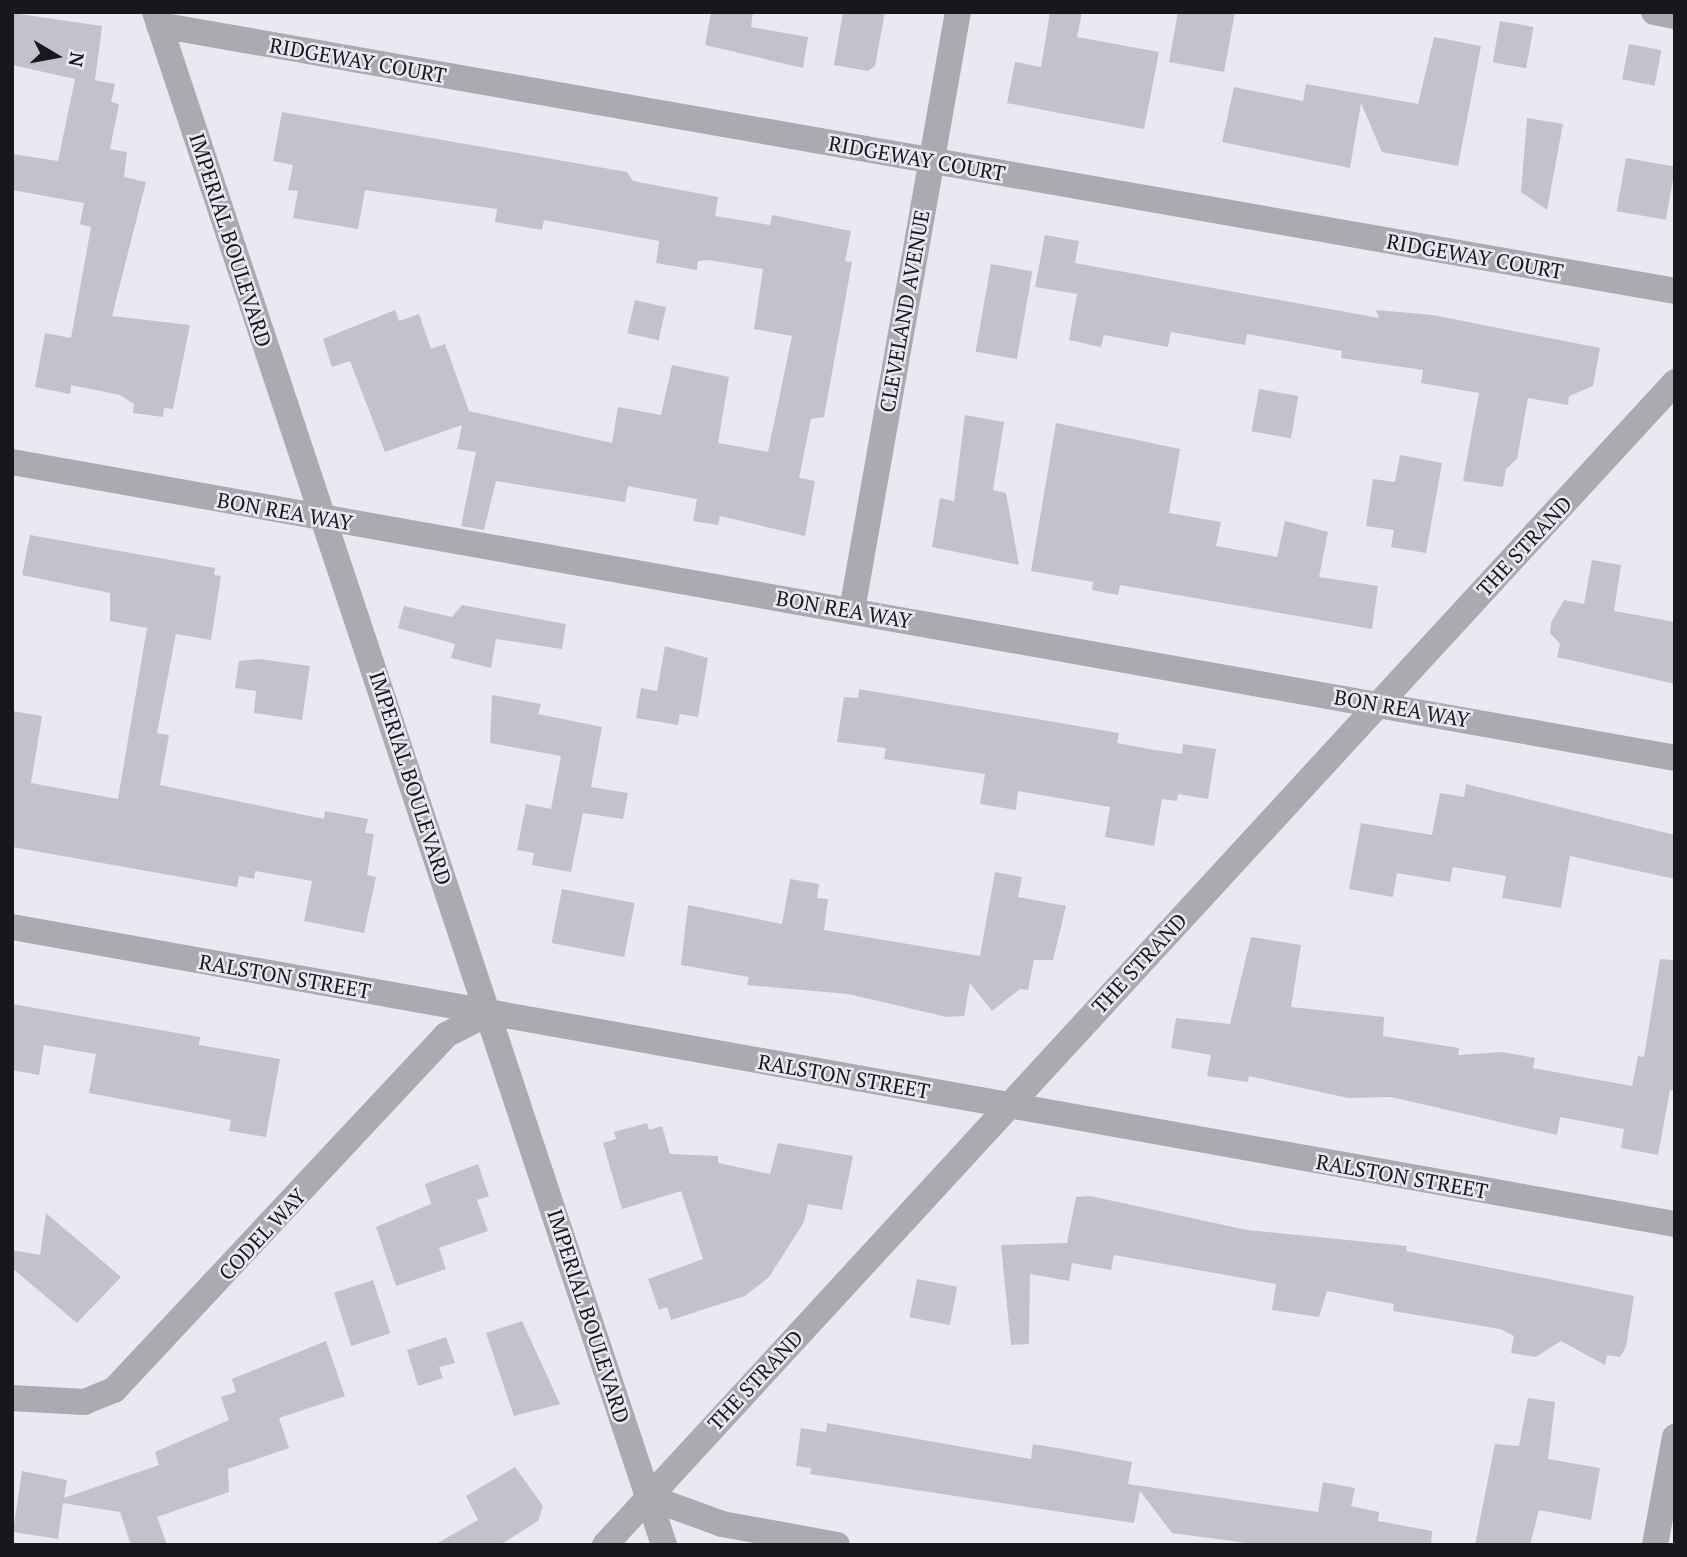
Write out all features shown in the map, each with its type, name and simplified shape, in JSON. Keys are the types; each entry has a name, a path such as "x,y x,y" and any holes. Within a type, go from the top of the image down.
{"street":[{"name":"CLEVELAND AVENUE","path":"852,610 958,12"},
{"path":"1654,12 1675,16"},
{"name":"RIDGEWAY COURT","path":"157,18 931,160 1675,291"},
{"name":"IMPERIAL BOULEVARD","path":"157,18 664,1545"},
{"name":"THE STRAND","path":"605,1545 1675,382"},
{"name":"BON REA WAY","path":"12,462 1675,758"},
{"name":"RALSTON STREET","path":"12,927 1675,1224"},
{"name":"CODEL WAY","path":"12,1398 84,1402 114,1390 446,1035 489,1013"},
{"path":"1655,1545 1675,1437"},
{"path":"648,1497 722,1524 837,1545"}],"building":[{"path":"711,12 753,12 751,27 808,37 803,68 705,45"},
{"path":"843,12 885,12 875,66 868,71 834,65"},
{"path":"1050,12 1082,12 1077,37 1159,52 1144,129 1007,103 1015,62 1041,67"},
{"path":"1178,12 1235,12 1224,72 1169,62"},
{"path":"12,13 102,26 95,80 115,84 111,102 119,104 110,149 127,152 124,177 146,182 112,316 190,325 173,409 164,408 163,417 133,413 134,404 120,395 71,385 70,394 35,387 45,333 71,338 91,227 80,224 84,203 12,190 12,154 58,161 75,79 12,65"},
{"path":"1500,21 1533,27 1526,68 1493,62"},
{"path":"1434,37 1481,46 1458,166 1382,152 1361,103 1350,168 1222,142 1234,87 1303,101 1306,84 1418,104"},
{"path":"1629,44 1661,50 1655,86 1622,79"},
{"path":"282,112 627,172 633,181 718,197 715,216 770,225 772,215 851,231 845,261 852,262 824,417 811,419 799,478 815,481 805,536 720,516 718,525 693,521 697,499 628,486 625,502 496,481 484,530 461,526 476,452 457,449 462,425 385,452 350,361 332,367 323,339 395,310 399,321 419,314 431,349 445,344 469,411 612,443 618,407 661,415 672,365 729,377 718,443 768,452 792,336 754,329 763,269 708,260 698,261 697,270 656,263 659,241 544,220 542,230 495,222 497,209 365,190 358,229 293,218 298,191 288,190 293,165 273,161"},
{"path":"1527,118 1563,124 1547,210 1521,192"},
{"path":"1626,158 1675,167 1666,220 1617,211"},
{"path":"1045,235 1079,241 1075,263 1379,318 1376,310 1433,315 1600,348 1593,386 1569,396 1568,405 1528,398 1517,459 1506,469 1503,487 1463,481 1479,393 1421,383 1423,370 1341,358 1342,351 1247,334 1245,345 1171,332 1168,347 1104,335 1101,347 1069,340 1077,294 1035,287"},
{"path":"991,264 1032,271 1017,359 976,352"},
{"path":"635,300 666,307 659,340 627,333"},
{"path":"1259,389 1298,396 1291,438 1252,431"},
{"path":"965,415 1004,422 993,490 1006,493 1019,565 932,547 940,498 954,501"},
{"path":"1056,423 1180,449 1169,513 1221,522 1216,546 1277,557 1285,521 1328,532 1319,577 1378,586 1372,629 1120,585 1118,595 1092,590 1093,582 1031,571"},
{"path":"1400,455 1442,463 1426,553 1391,547 1394,530 1366,526 1373,479 1395,482"},
{"path":"30,535 215,568 214,575 221,576 211,640 176,634 157,733 169,735 160,785 324,819 325,811 368,819 365,833 374,834 367,875 376,877 364,933 304,921 312,881 255,871 254,879 239,876 237,887 12,847 12,711 42,716 31,783 118,799 147,628 110,621 110,593 22,575"},
{"path":"1592,560 1621,565 1614,611 1675,622 1675,684 1557,657 1560,644 1550,633 1551,623 1564,600 1584,604"},
{"path":"462,605 566,624 562,649 496,639 491,668 451,658 455,644 398,628 404,606 452,617"},
{"path":"665,646 708,658 698,717 680,714 678,725 636,718 641,688 657,691"},
{"path":"259,659 310,666 302,720 254,713 256,691 235,688 239,661"},
{"path":"859,689 1119,733 1117,743 1149,749 1182,754 1183,744 1216,749 1208,799 1178,794 1177,801 1162,799 1154,846 1105,837 1110,807 1018,791 1016,810 980,804 985,774 884,759 886,748 837,742 844,697 858,698"},
{"path":"492,695 541,704 538,714 602,727 591,787 628,793 623,819 583,813 571,872 532,865 534,853 517,850 526,804 551,809 561,756 490,743"},
{"path":"1466,784 1675,835 1675,879 1570,856 1561,908 1502,898 1506,876 1453,867 1450,882 1397,873 1393,897 1349,889 1361,823 1432,835 1440,793 1464,797"},
{"path":"995,872 1022,877 1018,897 1066,906 1053,960 1034,960 1028,990 1020,989 992,1011 970,983 964,1016 947,1017 848,994 747,985 749,977 681,965 688,905 782,924 790,879 819,884 817,898 828,899 824,930 980,956"},
{"path":"562,889 635,903 624,957 552,943"},
{"path":"1251,937 1301,945 1291,1007 1384,1017 1383,1036 1459,1048 1458,1055 1502,1052 1535,1058 1533,1068 1632,1086 1638,1056 1644,1057 1660,959 1675,960 1675,1091 1670,1090 1658,1155 1621,1148 1624,1129 1560,1117 1557,1135 1391,1097 1348,1098 1249,1076 1248,1082 1207,1076 1211,1055 1171,1048 1176,1018 1230,1024"},
{"path":"12,1004 200,1037 199,1045 280,1059 266,1137 229,1131 231,1120 89,1093 96,1054 44,1045 39,1075 12,1070"},
{"path":"647,1123 649,1130 662,1126 670,1154 718,1156 718,1163 770,1174 778,1143 853,1156 842,1210 808,1204 804,1222 769,1277 745,1296 671,1320 667,1307 659,1310 648,1279 703,1259 681,1191 622,1209 603,1143 616,1139 614,1132"},
{"path":"478,1164 489,1196 477,1200 488,1231 439,1248 446,1269 396,1286 376,1227 431,1204 425,1184"},
{"path":"1090,1196 1247,1230 1407,1246 1406,1251 1634,1296 1626,1347 1620,1357 1607,1355 1605,1365 1561,1341 1536,1357 1511,1353 1514,1336 1500,1329 1393,1311 1394,1304 1327,1291 1319,1317 1272,1310 1276,1284 1114,1255 1111,1270 1072,1263 1069,1281 1030,1274 1029,1344 1011,1345 1001,1245 1067,1243 1076,1197"},
{"path":"46,1213 121,1277 77,1323 12,1268 12,1250 40,1255"},
{"path":"917,1279 957,1287 950,1325 910,1317"},
{"path":"373,1280 390,1333 351,1346 334,1293"},
{"path":"522,1321 560,1404 514,1416 486,1333"},
{"path":"446,1337 455,1363 439,1367 443,1378 418,1386 407,1350"},
{"path":"326,1341 345,1396 279,1418 289,1448 228,1469 229,1492 157,1517 167,1545 131,1545 120,1512 63,1503 58,1539 13,1532 22,1471 67,1480 64,1498 159,1465 155,1452 229,1420 221,1397 236,1392 232,1379"},
{"path":"1528,1398 1555,1402 1548,1459 1600,1468 1591,1520 1539,1510 1530,1545 1475,1545 1495,1444 1519,1446"},
{"path":"827,1423 1031,1459 1033,1444 1069,1450 1132,1462 1128,1484 1318,1512 1323,1482 1355,1488 1351,1506 1379,1512 1378,1521 1432,1531 1431,1545 1262,1545 1172,1533 1140,1491 1134,1523 810,1474 811,1468 796,1466 801,1428 826,1432"},
{"path":"515,1467 543,1506 538,1521 500,1545 434,1545 478,1520 466,1496"}]}
